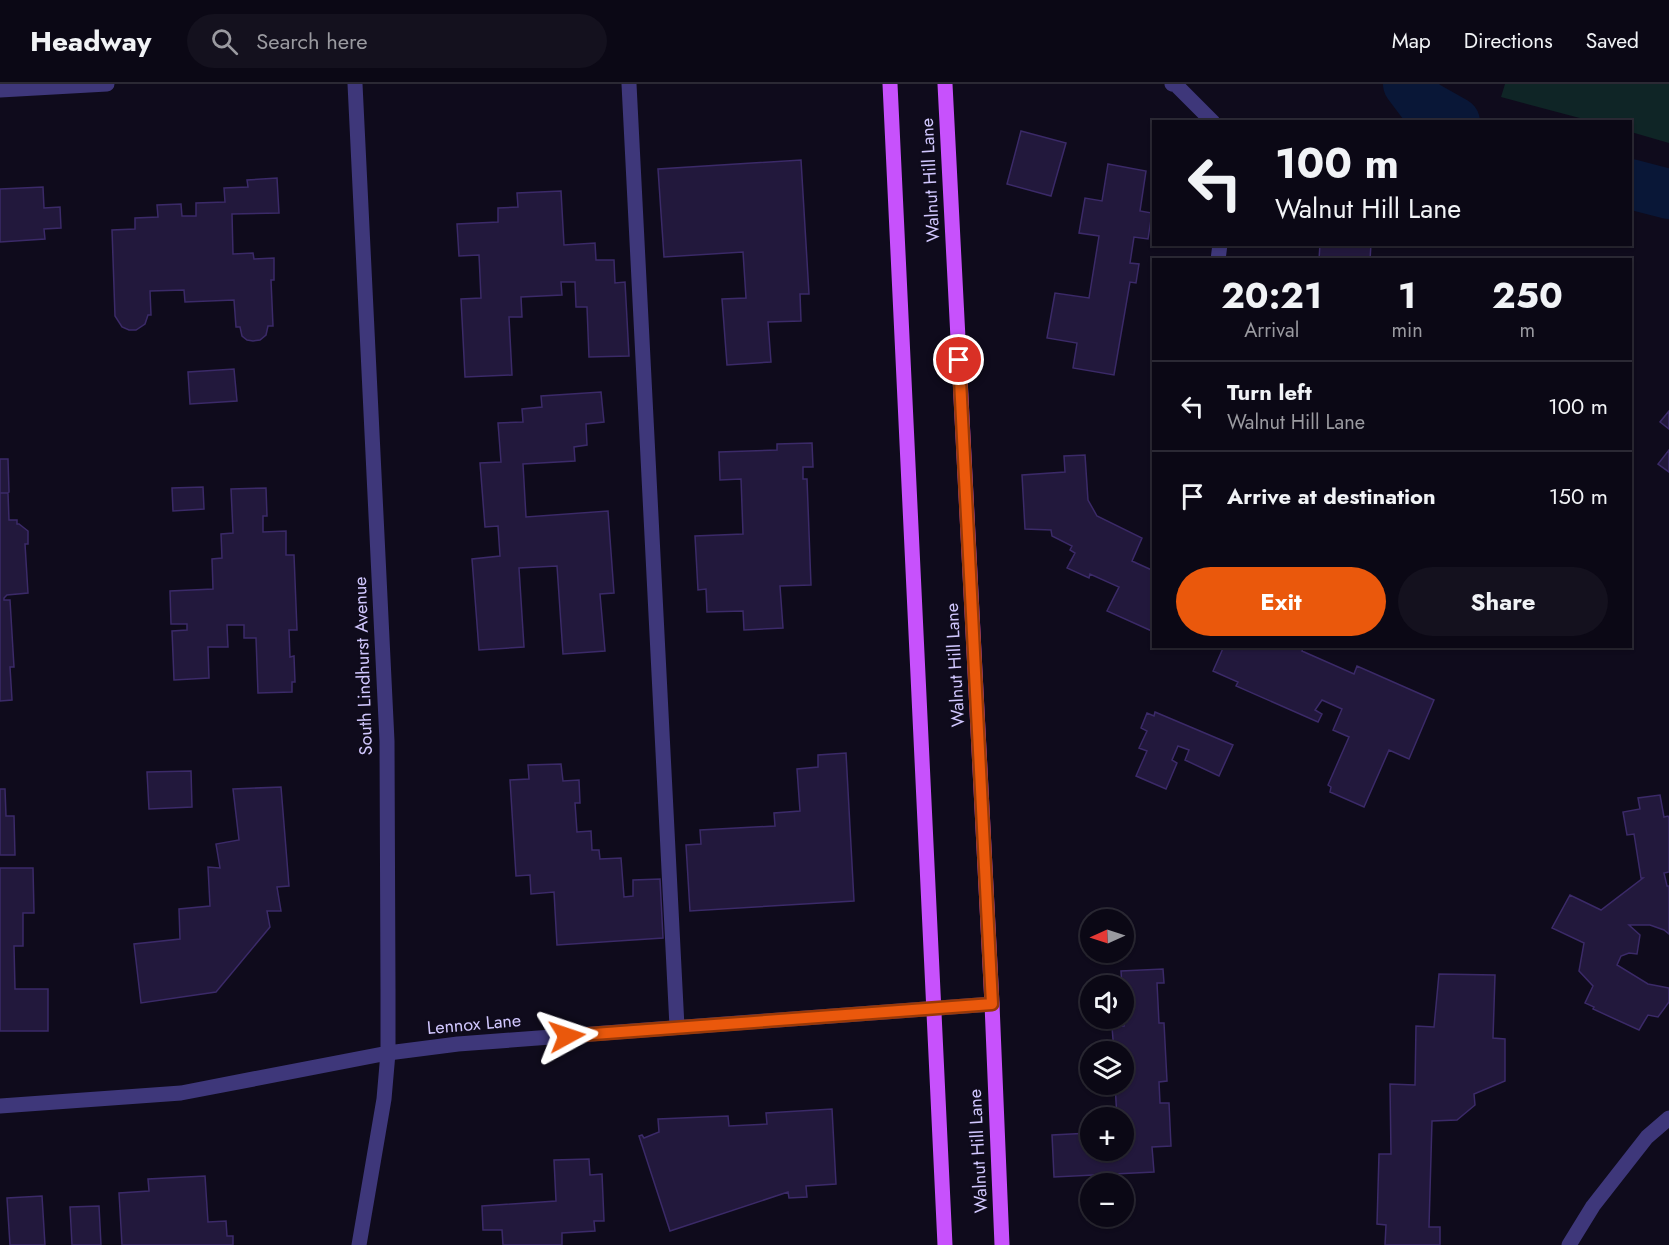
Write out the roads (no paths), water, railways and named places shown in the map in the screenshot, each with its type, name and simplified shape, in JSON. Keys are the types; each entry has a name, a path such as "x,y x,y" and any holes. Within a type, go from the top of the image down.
{"main road":[{"name":"Walnut Hill Lane","path":"890,84 945,1245"},
{"name":"Walnut Hill Lane","path":"945,84 992,1004 1002,1245"}],"street":[{"path":"0,90 107,84"},
{"name":"South Lindhurst Avenue","path":"355,84 387,741 388,1053 384,1099 359,1245"},
{"path":"629,84 677,1027"},
{"path":"1172,84 1211,120"},
{"name":"Lennox Lane","path":"0,1106 182,1093 388,1053 458,1044 992,1004"},
{"path":"1569,1245 1593,1206 1647,1137 1669,1118"}],"waterway":[{"path":"1408,84 1423,104 1451,120"},
{"path":"1632,185 1669,194"}]}
